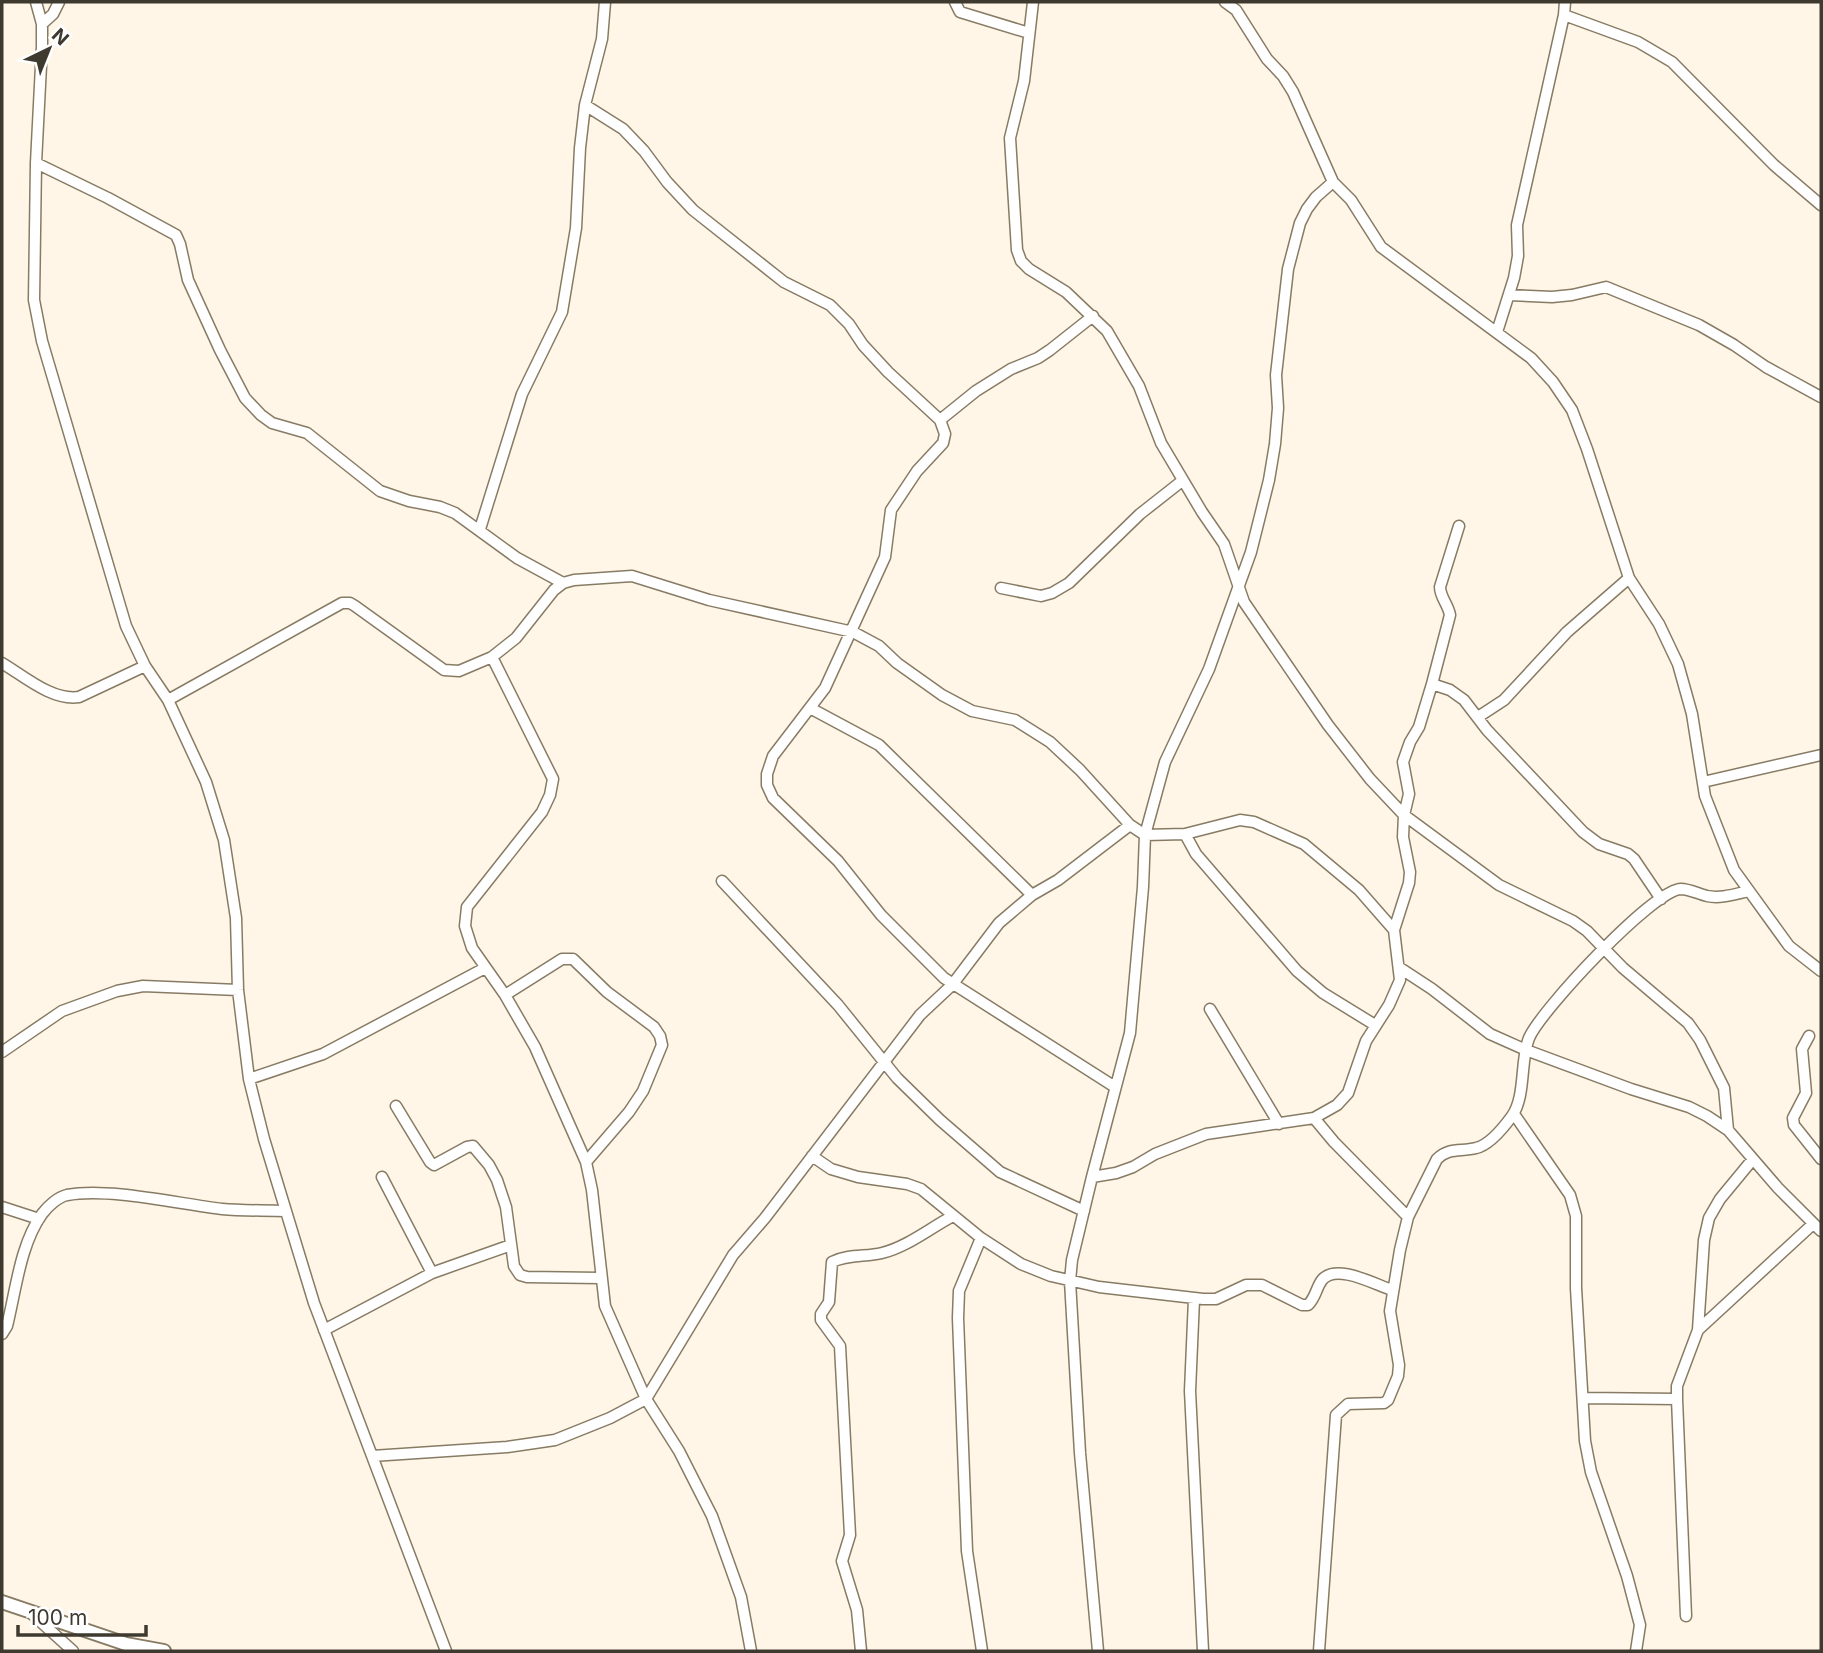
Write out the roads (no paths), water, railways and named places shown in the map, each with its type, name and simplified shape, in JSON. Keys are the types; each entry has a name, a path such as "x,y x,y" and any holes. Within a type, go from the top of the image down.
{"street":[{"path":"36,2 42,24 34,300 42,341 126,626 145,666 168,700 206,782 224,839 236,918 238,989 249,1079 324,1330 446,1651"},
{"path":"42,24 59,2"},
{"path":"480,529 522,394 562,312 576,228 585,105 602,39 605,2"},
{"path":"955,2 960,12 1029,33"},
{"path":"1033,2 1024,81 1010,138 1017,250 1021,261 1066,292 1107,331 1139,386 1161,443 1182,481 1224,544 1239,589 1265,635 1328,725 1370,779 1404,815 1499,885 1573,921 1650,992 1673,1008 1694,1031 1724,1088 1728,1130"},
{"path":"1225,2 1236,10 1267,59 1283,76 1293,92 1333,182 1358,210 1381,247 1531,358 1553,382 1572,410 1629,578 1659,624 1678,664 1692,714 1705,796 1734,870 1789,946 1821,971"},
{"path":"1497,332 1518,256 1517,225 1565,2"},
{"path":"1564,15 1638,42 1672,62 1774,165 1821,205"},
{"path":"585,105 623,130 693,210 783,282 830,305 888,372 940,420 944,434 943,443 917,471 891,510 885,557 853,632 825,688 774,756 767,774 767,785 773,798 838,862 881,915 952,985 1115,1087"},
{"path":"36,163 176,235 188,280 220,351 245,398 261,415 272,423 307,433 380,491 455,513 517,558 563,583"},
{"path":"1098,1651 1080,1453 1070,1281 1092,1177 1130,1033 1145,835 1164,762 1209,669 1239,589 1260,520 1275,444 1278,408 1276,375 1289,269 1300,223 1307,209 1333,182"},
{"path":"1509,295 1562,296 1606,287 1699,326 1821,397"},
{"path":"940,420 976,391 1011,369 1050,350 1093,316"},
{"path":"1000,588 1041,596 1052,593 1069,583 1140,514 1182,481"},
{"path":"1092,1177 1133,1167 1155,1154 1206,1134 1314,1118 1337,1105 1348,1093 1366,1041 1400,980 1394,930 1409,883 1403,837 1409,794 1403,762 1419,727 1450,615 1440,587 1459,526"},
{"path":"168,700 342,603 355,606 444,670 459,671 492,657 516,638 554,590 563,583 632,576 709,600 853,632 879,646 897,663 942,695 972,711 1015,720 1050,742 1080,770 1130,825 1145,835 1185,834 1240,820 1254,822 1285,834 1321,856 1359,890 1394,930"},
{"path":"1478,717 1504,700 1567,632 1629,578"},
{"path":"492,657 553,779 550,795 542,812 467,907 465,926 472,948 535,1047 586,1163 592,1190 605,1306 646,1399 679,1451 712,1516 741,1597 751,1651"},
{"path":"2,663 68,699 79,697 145,666"},
{"path":"1432,684 1450,690 1464,700 1487,730 1583,832 1599,844 1628,854 1634,859 1661,899"},
{"path":"810,708 879,745 1032,895"},
{"path":"1703,782 1821,755"},
{"path":"372,1456 507,1447 555,1440 610,1418 646,1399 733,1255 765,1218 920,1016 952,985 999,923 1032,895 1058,880 1130,825"},
{"path":"1185,834 1196,854 1297,971 1323,993 1375,1025"},
{"path":"722,881 838,1005 897,1078 931,1112 988,1163 1020,1183 1084,1211"},
{"path":"1319,1651 1336,1415 1348,1404 1384,1403 1392,1394 1399,1365 1390,1320 1392,1290 1408,1217 1437,1159 1452,1150 1483,1145 1514,1114 1526,1050 1534,1030 1546,1012 1604,948 1661,899 1681,889 1720,898 1749,891"},
{"path":"505,996 562,959 573,959 607,992 654,1027 660,1036 662,1045 643,1091 613,1133 586,1163"},
{"path":"249,1079 323,1054 485,968"},
{"path":"1400,968 1490,1034 1631,1089 1689,1107 1728,1130 1817,1228 1698,1330"},
{"path":"2,1052 62,1011 117,991 143,986 238,989"},
{"path":"1210,1009 1279,1124"},
{"path":"1809,1036 1802,1049 1806,1093 1793,1118 1794,1125 1821,1159"},
{"path":"396,1107 430,1162 435,1165 473,1146 489,1165 506,1207 514,1266 520,1275 600,1278"},
{"path":"1514,1114 1570,1195 1576,1216 1576,1288 1585,1441 1591,1472 1627,1576 1640,1625 1636,1651"},
{"path":"1314,1118 1408,1217"},
{"path":"812,1156 831,1169 921,1189 981,1238 1021,1264 1070,1281 1194,1299 1216,1299 1246,1285 1262,1284 1302,1305 1308,1305 1324,1278 1332,1272 1392,1290"},
{"path":"1686,1616 1677,1386 1698,1330 1704,1240 1709,1218 1720,1199 1753,1159"},
{"path":"382,1177 432,1273"},
{"path":"2,1334 8,1326 22,1261 39,1219 53,1203 64,1196 116,1195 225,1209 286,1210"},
{"path":"2,1207 39,1219"},
{"path":"861,1651 857,1610 842,1561 850,1535 840,1346 821,1320 821,1314 829,1302 832,1262 898,1248 953,1216"},
{"path":"981,1238 959,1291 958,1318 967,1551 982,1651"},
{"path":"324,1330 432,1273 511,1245"},
{"path":"1194,1299 1190,1391 1203,1651"},
{"path":"1584,1398 1677,1399"},
{"path":"2,1602 126,1644 164,1651"},
{"path":"29,1611 73,1651"}]}
